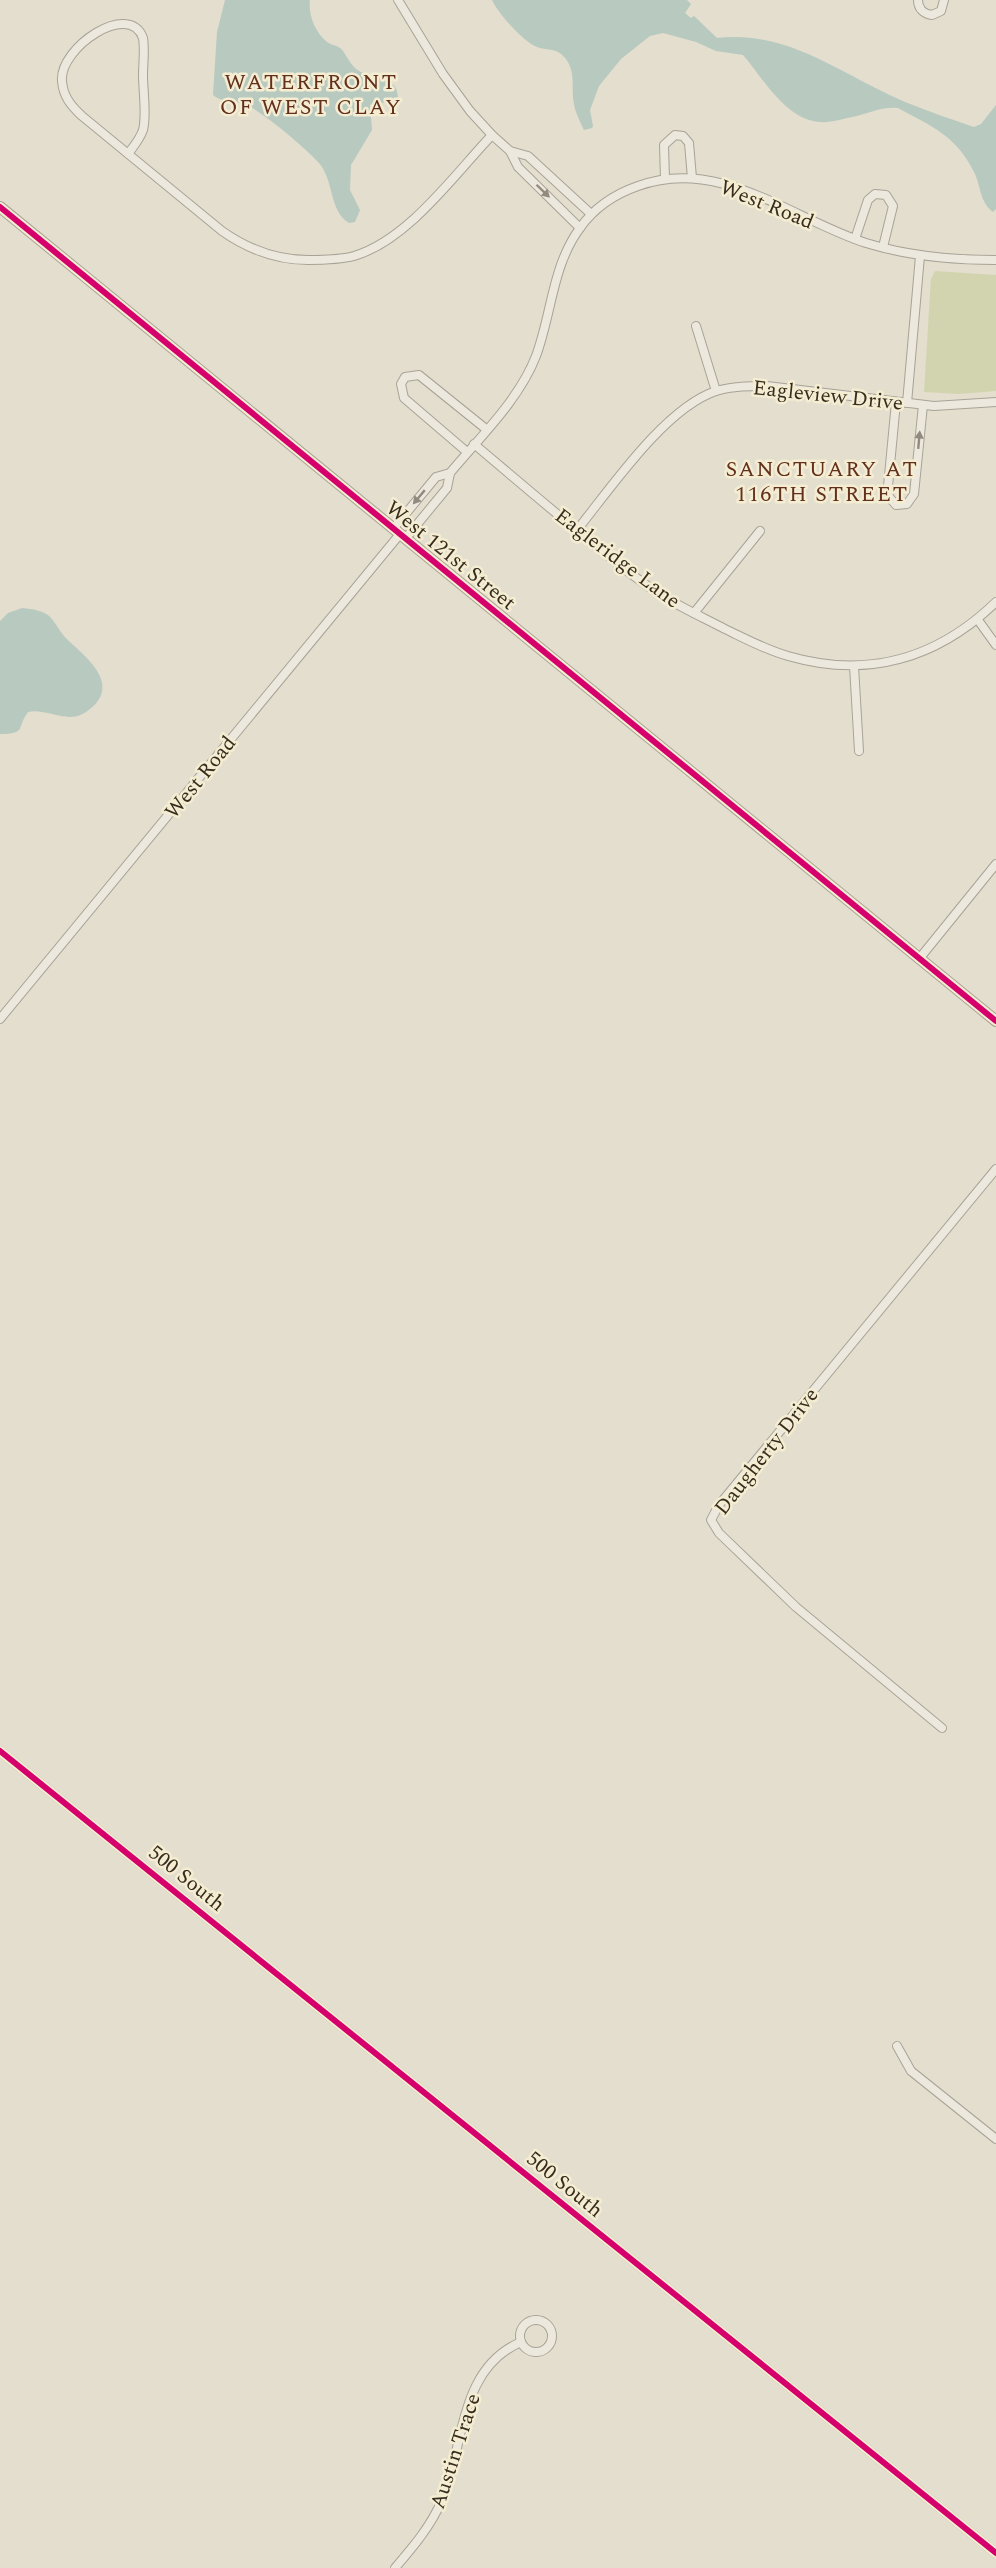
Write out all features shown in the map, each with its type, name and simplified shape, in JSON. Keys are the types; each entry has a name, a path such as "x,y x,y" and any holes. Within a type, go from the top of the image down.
{"street":[{"path":"398,0 457,94 492,135 510,151 518,167 580,228"},
{"path":"918,0 920,8 926,14 932,15 941,11 944,0"},
{"path":"116,15 125,16 133,21 143,40 142,131 128,154"},
{"path":"101,20 94,25 64,65 61,78 63,92 70,105 236,241 268,255 320,260 354,256 394,235 492,135"},
{"path":"665,179 664,146 667,140 675,135 683,136 689,143 692,178"},
{"path":"510,151 528,156 591,214"},
{"name":"West Road","path":"399,534 447,488 450,473 513,395 536,356 555,278 567,246 591,214 626,190 665,179 692,178 736,187 855,239 883,247 920,256 996,260"},
{"path":"855,239 868,200 875,194 886,195 893,206 883,247"},
{"name":"West 121st Street","path":"0,207 996,1021"},
{"path":"907,403 920,256"},
{"path":"696,326 716,391"},
{"path":"467,452 404,398 401,384 405,377 419,375 486,429"},
{"name":"Eagleview Drive","path":"577,530 669,421 691,403 716,391 741,386 767,386 923,405 996,402"},
{"path":"896,402 888,486 889,497 896,505 908,504 914,494 923,405"},
{"name":"Eagleridge Lane","path":"474,444 577,530 660,594 694,613 786,656 815,663 854,666 896,661 941,645 978,620 996,602"},
{"name":"West Road","path":"0,1019 399,534 436,477 450,473"},
{"path":"694,613 760,531"},
{"path":"978,620 996,645"},
{"path":"854,666 859,751"},
{"path":"919,959 996,864"},
{"name":"Daugherty Drive","path":"942,1728 796,1607 719,1533 711,1520 727,1496 996,1169"},
{"name":"500 South","path":"0,1751 996,2553"},
{"path":"897,2046 911,2071 996,2139"},
{"name":"Austin Trace","path":"533,2320 544,2321 552,2330 552,2340 542,2351 532,2352 521,2342 521,2331 533,2320"},
{"name":"Austin Trace","path":"395,2568 422,2535 441,2502 476,2385 496,2356 521,2342"}],"green space":[{"path":"935,271 996,275 996,391 959,394 924,392 931,279"}],"shaded area":[{"path":"225,0 310,0 311,17 323,38 341,49 358,70 386,80 395,87 398,100 389,103 374,102 370,105 372,130 351,165 350,190 360,210 355,222 349,223 338,211 324,170 304,148 251,107 221,100 213,95 217,32"},
{"path":"492,0 687,0 691,4 685,13 691,18 694,16 717,38 743,37 792,48 905,102 974,127 981,124 996,105 996,209 993,212 986,204 968,161 952,141 933,127 898,108 880,109 827,122 807,119 785,106 743,55 716,51 696,42 663,33 650,36 621,59 599,86 590,110 593,126 584,130 575,107 572,75 566,59 552,50 531,44 505,19"},
{"path":"22,608 42,612 52,619 64,636 87,658 100,675 102,694 97,703 79,716 65,717 43,712 28,712 18,731 0,734 0,621 8,613"}],"cycle path":[{"path":"0,207 996,1021"},
{"path":"0,1751 996,2553"}],"district":[{"name":"WATERFRONT OF WEST CLAY","path":"311,94"},
{"name":"SANCTUARY AT 116TH STREET","path":"822,480"}]}
